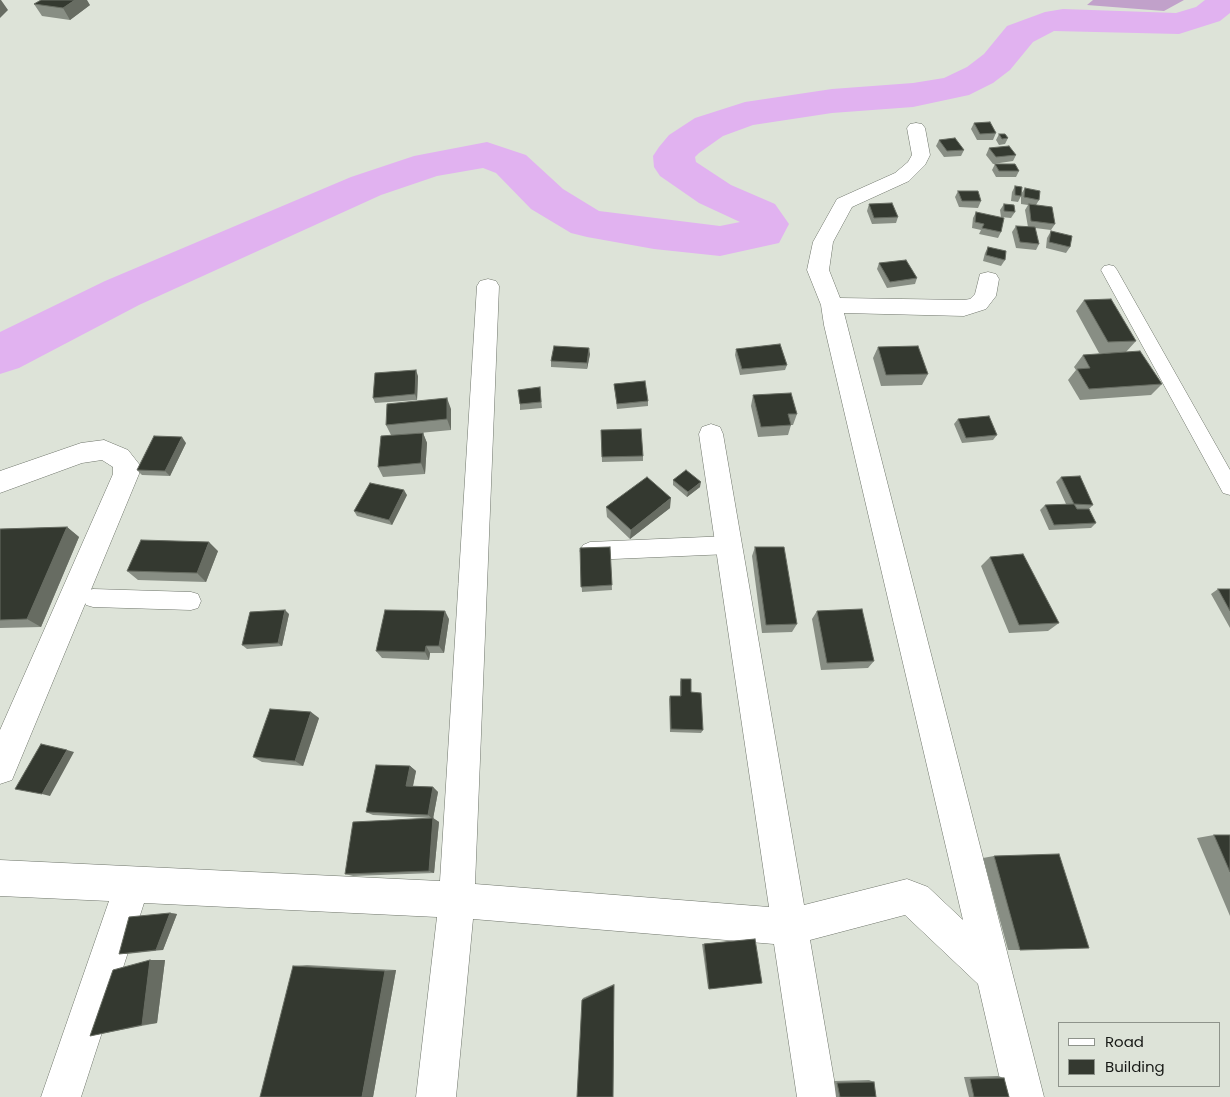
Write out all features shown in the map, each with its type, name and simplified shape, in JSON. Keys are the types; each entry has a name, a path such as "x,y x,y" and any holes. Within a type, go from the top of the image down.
{"street":[{"path":"916,128 921,155 916,165 902,176 844,203 823,242 818,270 832,305 835,325 1024,1097"},
{"path":"832,305 964,308 978,304 985,296 988,279"},
{"path":"436,1097 457,900 488,286"},
{"path":"711,434 817,1097"},
{"path":"0,482 81,453 104,450 119,457 126,464 126,474 82,599 0,768"},
{"path":"0,878 457,900 791,927 907,897 915,900 994,973"},
{"path":"62,1097 132,884"}],"lane":[{"path":"1109,270 1230,487"},
{"path":"590,550 729,544"},
{"path":"82,599 191,601"}],"shaded area":[{"path":"1093,0 1184,0 1164,11 1087,5"}],"building":[{"path":"41,0 75,0 63,8 34,4"},
{"path":"990,122 996,133 980,134 974,123"},
{"path":"999,134 1005,134 1008,138 1002,139"},
{"path":"955,138 964,150 947,151 939,140"},
{"path":"1009,146 1016,155 996,157 989,148"},
{"path":"995,164 1015,164 1019,171 999,171"},
{"path":"1015,186 1022,187 1021,196 1015,195"},
{"path":"1025,188 1040,191 1039,200 1024,197"},
{"path":"958,191 978,191 981,201 962,201"},
{"path":"892,203 898,217 874,218 869,204"},
{"path":"1004,204 1014,205 1015,212 1004,211"},
{"path":"1029,204 1052,207 1055,224 1031,221"},
{"path":"976,212 1004,218 1001,232 982,228 984,224 975,222"},
{"path":"1016,226 1035,227 1039,244 1020,242"},
{"path":"1051,231 1072,236 1070,247 1049,242"},
{"path":"988,247 1006,251 1005,260 986,255"},
{"path":"906,260 917,278 890,282 879,263"},
{"path":"1111,299 1136,341 1108,342 1084,300"},
{"path":"780,344 787,365 742,369 736,349"},
{"path":"554,346 589,348 587,363 551,361"},
{"path":"918,346 928,374 886,375 878,347"},
{"path":"1140,351 1162,384 1089,389 1077,369 1090,368 1083,355"},
{"path":"416,370 415,394 373,398 375,373"},
{"path":"645,381 648,401 617,404 614,384"},
{"path":"540,387 541,402 520,404 518,390"},
{"path":"791,393 797,414 788,414 791,425 761,427 753,395"},
{"path":"447,398 447,419 386,425 387,404"},
{"path":"989,416 997,435 966,438 958,419"},
{"path":"641,429 643,456 602,457 601,430"},
{"path":"423,433 421,463 378,467 381,436"},
{"path":"154,436 182,437 165,471 137,470"},
{"path":"686,470 701,482 688,492 673,480"},
{"path":"1080,476 1093,505 1074,504 1061,477"},
{"path":"647,477 671,498 631,530 606,507"},
{"path":"370,483 404,490 389,520 354,511"},
{"path":"1074,504 1077,509 1089,509 1096,523 1054,525 1045,505"},
{"path":"67,527 27,619 0,620 0,529"},
{"path":"141,540 209,542 197,573 127,571"},
{"path":"610,547 612,585 581,587 580,548"},
{"path":"755,547 784,547 797,624 766,625"},
{"path":"1023,554 1059,623 1019,625 990,557"},
{"path":"1218,589 1230,589 1230,611"},
{"path":"862,609 874,661 827,663 817,611"},
{"path":"285,610 278,643 242,645 250,612"},
{"path":"385,610 445,611 439,646 426,646 425,652 376,651"},
{"path":"681,679 691,679 691,692 701,693 703,730 671,729 670,696 681,696"},
{"path":"270,709 311,712 295,761 253,757"},
{"path":"41,744 67,750 42,794 15,789"},
{"path":"376,765 410,766 406,786 433,787 428,815 366,812"},
{"path":"433,818 429,871 345,874 353,822"},
{"path":"1214,835 1230,835 1230,872"},
{"path":"1059,854 1089,948 1020,950 994,856"},
{"path":"170,913 156,950 119,954 129,917"},
{"path":"755,939 762,983 709,989 704,944"},
{"path":"150,960 142,1025 90,1036 113,970"},
{"path":"293,966 385,971 362,1097 260,1097"},
{"path":"614,985 613,1097 577,1097 582,1000"},
{"path":"1004,1078 1009,1097 974,1097 970,1079"},
{"path":"874,1082 876,1097 840,1097 837,1083"}],"waterway":[{"path":"0,355 122,293 366,186 429,165 487,155 511,164 547,199 587,223 654,234 720,241 763,233 766,224 759,214 715,194 675,167 674,156 684,144 709,127 745,114 832,101 913,95 955,87 980,75 997,62 1020,34 1045,22 1063,19 1179,24 1208,14 1226,0"}]}
